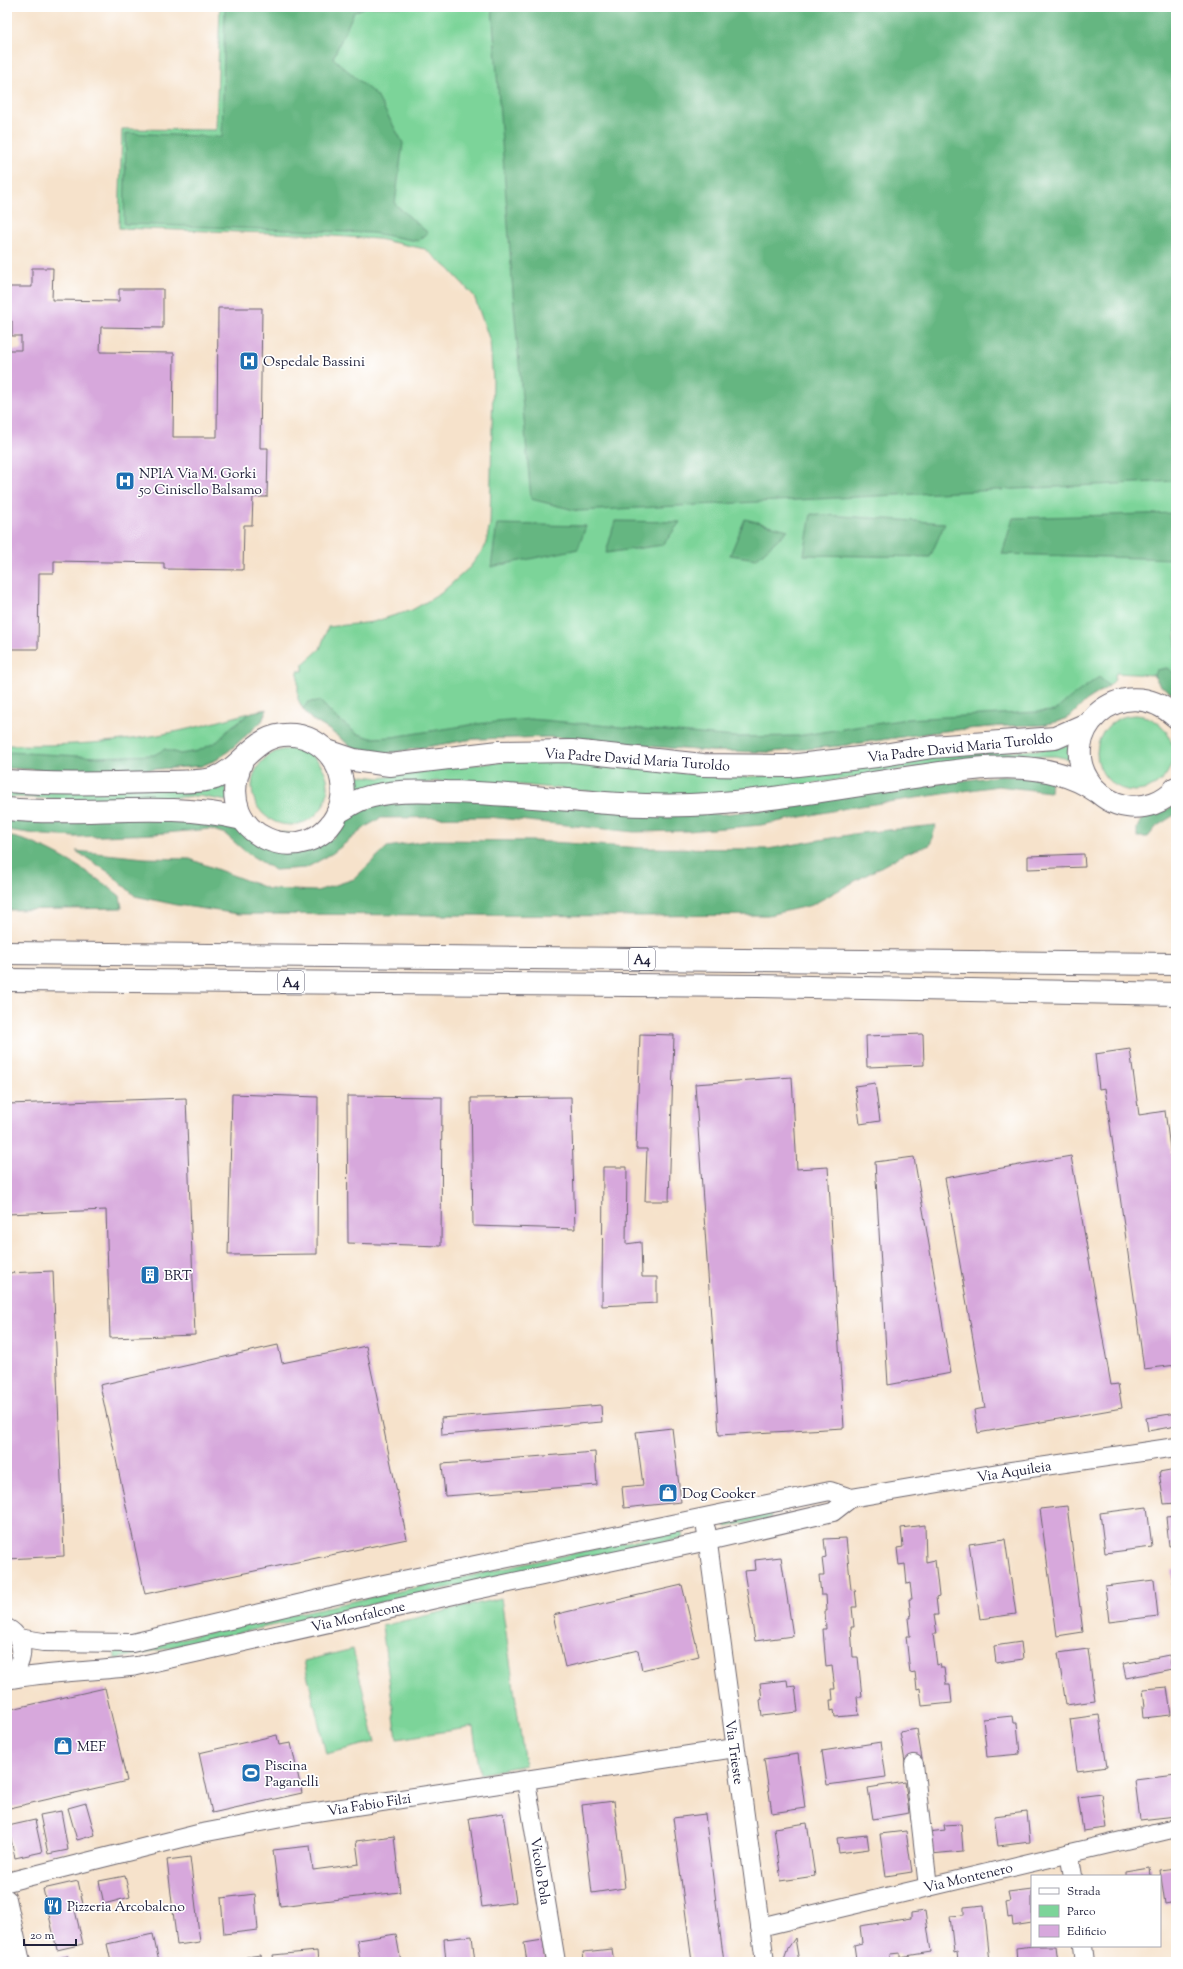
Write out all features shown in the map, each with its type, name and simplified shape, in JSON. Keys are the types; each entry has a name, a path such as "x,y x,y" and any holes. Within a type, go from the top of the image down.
{"main road":[{"path":"1096,791 1085,773 1081,758 1081,742 1089,723 1105,707 1116,701 1128,699 1152,701 1163,706 1176,716"},
{"name":"Via Padre David Maria Turoldo","path":"327,751 360,761 390,765 499,752 572,751 702,765 789,766 876,756 932,747 1056,738 1089,723"},
{"path":"295,735 309,739 327,751 337,764 342,780 343,796 338,812 329,826 316,836 301,842 284,844 268,840 254,832 243,819 236,805 234,790 236,775 242,761 252,748 266,740 280,736 295,735"},
{"path":"7,781 50,784 176,782 214,778 242,761"},
{"name":"Via Padre David Maria Turoldo","path":"338,812 361,799 382,795 422,791 477,792 618,804 689,805 760,799 994,766 1051,772 1084,783 1112,802 1121,805 1142,806 1163,799 1176,788"},
{"path":"7,808 42,812 165,809 215,813 243,819"},
{"name":"A4","path":"7,953 1176,964"},
{"name":"A4","path":"7,980 741,986 1176,994"}],"street":[{"name":"Via Aquileia","path":"708,1541 833,1512 852,1498 1004,1472 1176,1447"},
{"name":"Via Aquileia","path":"704,1516 830,1491 852,1498"},
{"name":"Via Trieste","path":"704,1516 765,1962"},
{"name":"Via Monfalcone","path":"12,1633 44,1642 132,1642 387,1584 704,1516"},
{"name":"Via Monfalcone","path":"7,1679 28,1676 104,1671 137,1666 476,1590 708,1541"},
{"path":"7,1679 14,1674 21,1662 22,1652 12,1633"},
{"name":"Via Fabio Filzi","path":"7,1882 202,1833 303,1814 735,1748"},
{"path":"914,1764 928,1887"},
{"name":"Vicolo Pola","path":"526,1781 556,1962"},
{"name":"Via Montenero","path":"760,1927 1176,1828"},
{"path":"1069,1854 1073,1875"},
{"path":"7,1899 21,1962"},
{"path":"1083,1947 1086,1962"}],"green space":[{"path":"220,7 1176,7 1176,696 1160,685 1153,675 1116,673 1114,681 1109,686 1087,700 1071,716 1060,721 1042,725 1001,726 943,731 839,746 770,752 710,751 646,746 592,739 548,737 473,739 383,754 352,747 328,729 311,719 303,709 298,699 298,671 303,671 303,664 320,649 328,627 373,622 412,610 440,594 470,567 485,547 490,524 493,381 490,341 474,296 449,269 425,249 378,239 303,234 119,228 122,129 216,130"},
{"path":"225,7 366,7 354,12 333,58 377,96 403,143 395,204 428,233 418,241 372,233 124,224 126,133 222,137"},
{"path":"492,7 1176,7 1176,481 578,511 531,499 514,306"},
{"path":"1176,513 1176,559 1002,554 1013,518"},
{"path":"811,514 945,523 930,557 804,555"},
{"path":"745,519 788,530 756,559 730,555"},
{"path":"615,521 680,522 663,545 606,553"},
{"path":"497,524 586,526 578,549 491,567"},
{"path":"1167,668 1176,675 1176,696 1160,685 1154,675 1156,670"},
{"path":"1099,677 1109,686 1087,700 1071,716 1060,721 1042,725 1001,726 943,731 839,746 770,752 710,751 646,746 592,739 548,737 473,739 383,754 368,752 352,747 328,729 311,719 303,709 308,702 320,701 334,716 356,733 371,738 392,737 476,724 530,719 735,737 797,736 907,719 1055,711 1071,697"},
{"path":"267,709 262,721 231,749 218,759 201,766 112,772 7,768 7,745 50,745 115,741 190,729"},
{"path":"267,709 262,721 231,749 218,759 201,766 110,772 7,768 7,752 98,757 154,755 165,749 180,754 198,751 218,741 231,727 252,712"},
{"path":"1135,715 1149,718 1162,726 1170,739 1173,753 1170,767 1162,780 1149,788 1135,791 1121,788 1108,780 1100,767 1097,753 1100,739 1108,726 1121,718"},
{"path":"1074,744 1073,760 1055,756 1020,756 972,759 800,786 696,797 596,792 511,784 438,781 354,795 354,775 380,778 448,767 512,761 593,762 725,778 814,773 931,756 1050,749"},
{"path":"290,749 305,752 317,760 325,772 328,787 325,802 317,814 305,822 290,825 275,822 263,814 255,802 252,787 255,772 263,760 275,752"},
{"path":"1000,776 1051,778 1050,792 998,786 847,808 761,825 688,831 634,832 489,817 381,818 367,826 333,853 306,868 275,870 247,853 225,834 210,829 154,834 76,837 44,835 7,830 7,818 200,816 236,826 332,839 347,821 360,811 376,805 448,799 679,814 724,814 792,806 858,793"},
{"path":"226,781 227,801 199,796 114,801 7,797 7,790"},
{"path":"1176,804 1176,814 1157,826 1148,837 1137,837 1137,828 1141,820 1168,809"},
{"path":"936,825 930,845 904,854 812,905 769,915 639,916 239,914 177,905 135,896 110,873 76,851 145,858 190,859 269,889 317,891 354,879 387,847 433,840 535,841 643,848 768,849 860,833"},
{"path":"7,836 36,844 82,869 120,896 122,908 7,910"},
{"path":"770,1510 771,1518 726,1527 724,1520"},
{"path":"681,1530 683,1538 116,1659 114,1653"},
{"path":"501,1598 525,1765 480,1774 473,1727 397,1739 382,1626"},
{"path":"353,1649 375,1742 326,1754 304,1661"}],"building":[{"path":"32,268 53,268 52,300 119,301 119,289 163,289 163,328 101,327 100,352 174,353 173,437 217,437 218,308 262,308 260,448 268,448 267,497 253,497 252,525 244,525 243,570 164,569 164,563 54,561 54,573 39,573 38,649 7,649 7,350 21,350 21,336 12,336 12,321 7,321 7,287 32,287"},
{"path":"1084,854 1085,867 1028,869 1028,856"},
{"path":"640,1034 674,1035 669,1201 645,1201 647,1149 636,1149"},
{"path":"923,1034 924,1065 867,1067 866,1036"},
{"path":"1130,1049 1139,1115 1165,1111 1172,1163 1176,1163 1176,1365 1144,1369 1105,1088 1099,1089 1095,1054"},
{"path":"792,1077 797,1169 828,1167 844,1428 719,1435 695,1084"},
{"path":"875,1083 880,1121 860,1124 855,1086"},
{"path":"232,1094 318,1097 317,1254 228,1255"},
{"path":"347,1096 442,1097 441,1246 348,1243"},
{"path":"571,1097 575,1229 473,1226 471,1098"},
{"name":"BRT","path":"186,1098 195,1335 110,1338 106,1210 7,1214 7,1104"},
{"path":"1071,1156 1111,1385 1118,1384 1122,1408 978,1433 974,1410 985,1408 945,1178"},
{"path":"914,1157 951,1373 888,1385 875,1162"},
{"path":"603,1167 627,1167 626,1244 641,1242 642,1277 657,1277 657,1303 602,1306"},
{"path":"53,1271 64,1556 7,1559 7,1273"},
{"path":"278,1345 282,1363 366,1346 407,1539 145,1594 100,1385"},
{"path":"601,1405 602,1422 442,1435 441,1418"},
{"path":"1176,1413 1176,1426 1148,1431 1146,1418"},
{"path":"672,1428 681,1502 624,1508 622,1487 643,1485 636,1432"},
{"path":"595,1452 597,1485 445,1496 442,1464"},
{"path":"1176,1469 1176,1503 1164,1504 1159,1472"},
{"path":"1067,1506 1083,1632 1057,1636 1040,1509"},
{"path":"1147,1507 1152,1547 1105,1553 1100,1513"},
{"path":"1176,1516 1176,1545 1169,1546 1166,1517"},
{"path":"925,1525 926,1562 935,1560 939,1596 936,1597 938,1615 934,1615 937,1634 933,1634 937,1665 940,1664 941,1668 944,1668 946,1685 950,1685 952,1703 922,1706 920,1688 917,1689 915,1672 910,1673 906,1636 910,1636 908,1618 911,1618 909,1599 912,1599 910,1583 907,1584 905,1564 899,1565 897,1548 903,1547 901,1528"},
{"path":"846,1538 851,1590 855,1589 857,1607 852,1607 854,1627 851,1627 853,1657 858,1657 862,1697 857,1697 859,1715 835,1717 834,1710 831,1711 830,1700 833,1700 832,1689 835,1689 832,1666 826,1667 823,1629 826,1629 826,1595 821,1595 819,1575 824,1575 822,1558 826,1557 824,1539"},
{"path":"1005,1539 1016,1614 980,1619 969,1544"},
{"path":"781,1557 793,1636 755,1641 744,1571 756,1570 755,1560"},
{"path":"1172,1570 1176,1570 1176,1590 1174,1590"},
{"path":"1154,1580 1158,1616 1109,1622 1105,1586"},
{"path":"682,1585 699,1656 642,1670 638,1650 565,1667 553,1615"},
{"path":"1021,1642 1023,1659 996,1663 994,1646"},
{"path":"1088,1649 1095,1701 1066,1705 1058,1653"},
{"path":"1169,1655 1172,1669 1126,1678 1123,1664"},
{"path":"787,1680 788,1687 795,1686 798,1712 762,1716 760,1683"},
{"path":"1167,1687 1171,1715 1143,1718 1142,1707 1145,1707 1143,1689"},
{"name":"MEF","path":"105,1688 127,1781 10,1808 7,1796 7,1710"},
{"path":"1099,1715 1107,1767 1077,1771 1070,1719"},
{"path":"1012,1716 1013,1723 1017,1723 1020,1754 987,1757 983,1719"},
{"path":"917,1729 922,1759 905,1762 900,1732"},
{"name":"Piscina Paganelli","path":"277,1735 279,1745 291,1743 302,1793 212,1813 199,1753"},
{"path":"881,1742 886,1777 827,1785 822,1751"},
{"path":"798,1754 805,1808 772,1813 764,1759"},
{"path":"1176,1775 1176,1816 1140,1820 1135,1780"},
{"path":"905,1782 909,1813 873,1819 868,1788"},
{"path":"1101,1794 1106,1828 1083,1831 1078,1797"},
{"path":"614,1801 625,1888 592,1893 582,1805"},
{"path":"86,1803 95,1835 77,1840 68,1808"},
{"path":"61,1811 68,1850 48,1854 40,1815"},
{"path":"1027,1812 1030,1842 998,1846 994,1816"},
{"path":"503,1813 516,1902 482,1907 469,1818"},
{"path":"705,1814 724,1962 692,1962 673,1818"},
{"path":"35,1820 42,1852 15,1858 8,1826"},
{"path":"807,1823 815,1876 781,1881 774,1828"},
{"path":"961,1824 963,1851 931,1854 928,1832 945,1830 944,1825"},
{"path":"906,1831 912,1872 886,1876 880,1834"},
{"path":"867,1835 869,1849 839,1853 837,1838"},
{"path":"394,1836 400,1892 280,1906 273,1850 310,1846 313,1870 359,1864 356,1841"},
{"path":"190,1857 200,1942 177,1945 167,1860"},
{"path":"1150,1868 1151,1875 1126,1875 1126,1872"},
{"path":"1176,1868 1176,1903 1165,1905 1160,1870"},
{"path":"125,1876 130,1897 104,1904 99,1881"},
{"path":"78,1881 83,1904 74,1906 83,1944 57,1950 43,1889"},
{"path":"1031,1889 1031,1923 1013,1926 1012,1917 1008,1918 1006,1902 1010,1901 1008,1892"},
{"path":"255,1894 258,1930 224,1934 221,1898"},
{"path":"984,1905 990,1962 958,1962 957,1952 954,1953 950,1916 964,1915 964,1907"},
{"path":"925,1911 931,1952 900,1957 900,1953 890,1954 891,1962 840,1962 856,1959 854,1945 862,1943 860,1926 911,1918 911,1913"},
{"path":"153,1934 159,1962 111,1962 107,1944"},
{"path":"396,1934 401,1962 360,1962 357,1940"},
{"path":"472,1936 475,1962 446,1962 444,1939"},
{"path":"795,1938 799,1962 783,1962 788,1948"},
{"path":"543,1940 546,1962 527,1962 524,1943"},
{"path":"1031,1946 1056,1947 1058,1962 1017,1962 1016,1948"},
{"path":"612,1949 614,1962 584,1962 583,1952"},
{"path":"317,1951 318,1962 274,1962 273,1955"},
{"path":"261,1955 262,1962 247,1962 246,1957"},
{"path":"68,1956 69,1962 44,1962 44,1961"}],"place":[{"name":"Ospedale Bassini","path":"249,361"},
{"name":"NPIA Via M. Gorki 50 Cinisello Balsamo","path":"125,481"},
{"name":"BRT","path":"150,1275"},
{"name":"Dog Cooker","path":"668,1493"},
{"name":"MEF","path":"63,1746"},
{"name":"Piscina Paganelli","path":"251,1773"},
{"name":"Pizzeria Arcobaleno","path":"53,1906"}]}
